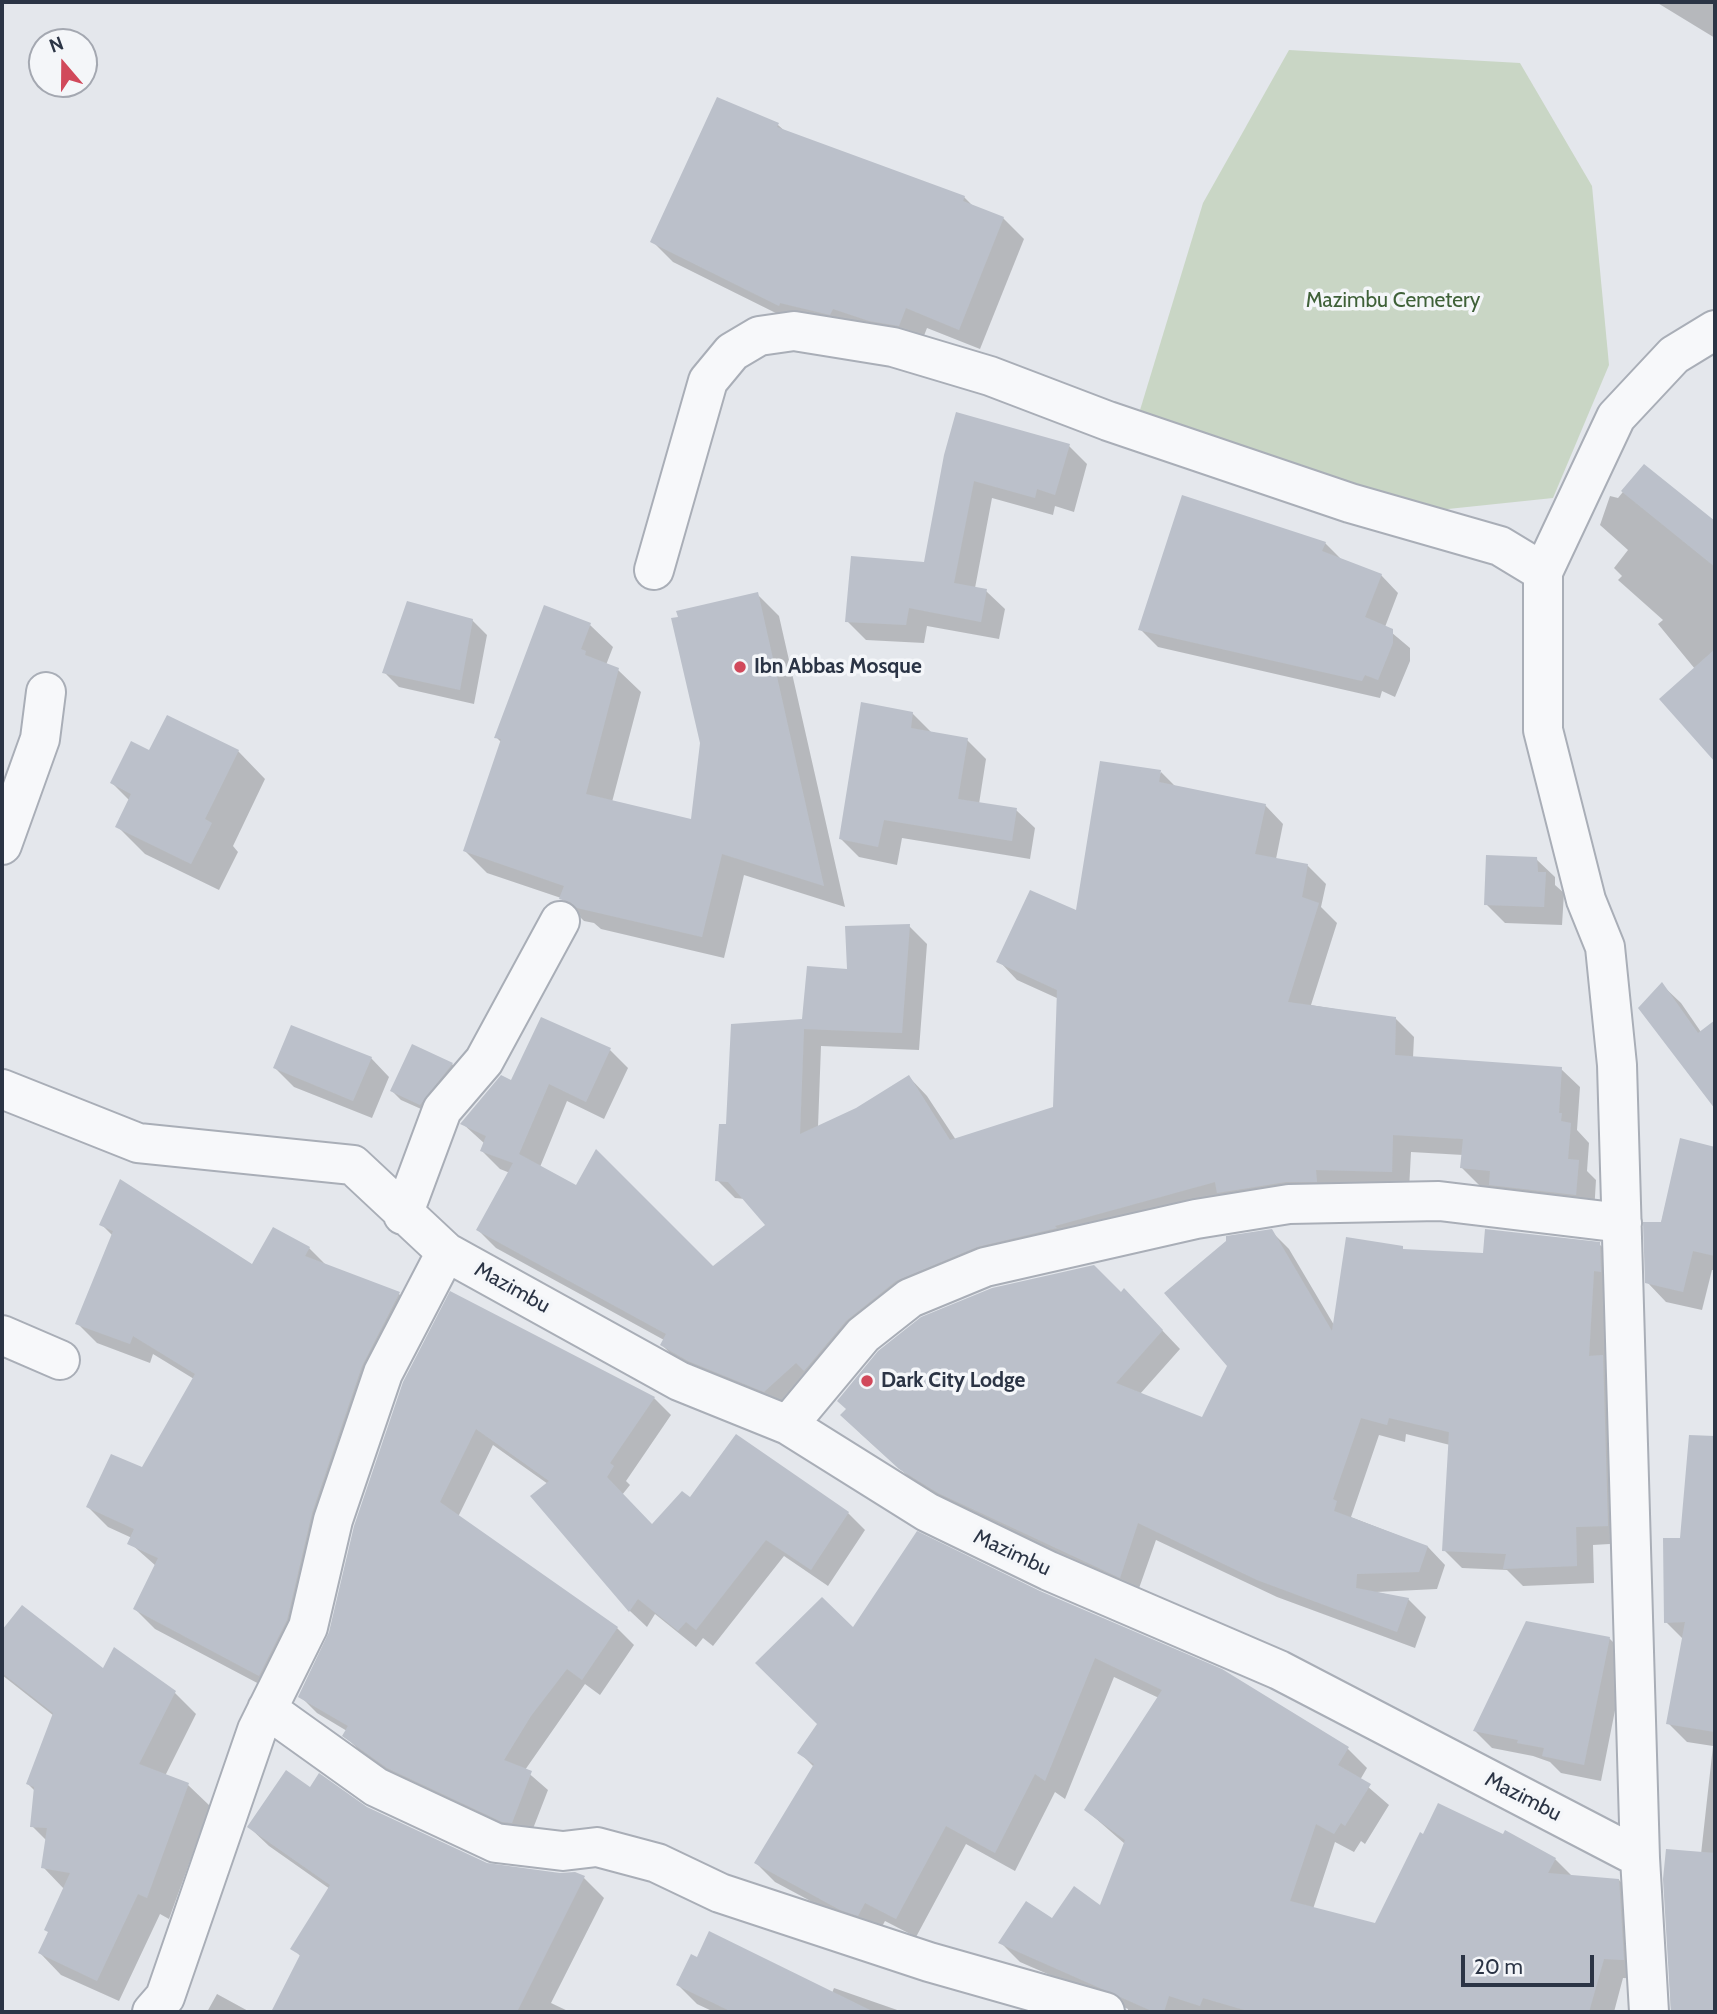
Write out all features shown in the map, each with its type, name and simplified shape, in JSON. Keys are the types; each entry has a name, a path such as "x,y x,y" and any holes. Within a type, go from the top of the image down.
{"street":[{"path":"1649,2012 1640,1858 1617,1065 1605,947 1586,900 1543,730 1543,572 1616,417 1674,355 1715,330"},
{"path":"654,570 708,381 732,352 759,336 793,331 892,347 990,376 1108,421 1350,503 1500,546 1543,572"},
{"path":"2,845 40,739 46,692"},
{"path":"403,1215 442,1110 484,1061 560,921"},
{"name":"Mazimbu","path":"2,1089 138,1143 354,1165 403,1215 446,1252 680,1381 788,1425 927,1512 1049,1571 1279,1671 1640,1858"},
{"path":"788,1425 863,1335 910,1298 985,1268 1196,1219 1289,1204 1439,1201 1622,1223"},
{"path":"152,2012 165,1997 267,1709 308,1627 333,1520 383,1373 446,1252"},
{"path":"2,1335 60,1360"},
{"path":"267,1709 376,1787 496,1843 562,1851 597,1847 657,1863 720,1893 929,1962 1105,2012"}],"green space":[{"name":"Mazimbu Cemetery","path":"1289,50 1520,63 1592,186 1609,365 1553,498 1362,518 1137,420 1203,203"}],"building":[{"path":"717,97 779,123 777,127 965,196 963,201 1004,217 959,330 906,308 899,326 869,321 833,309 830,315 780,303 779,306 650,242"},
{"path":"956,412 1070,444 1055,495 1037,489 1035,498 974,481 954,583 987,589 981,622 909,608 906,625 845,622 851,556 924,562 944,455"},
{"path":"1644,464 1715,521 1715,567 1621,491"},
{"path":"1182,495 1326,542 1322,551 1382,574 1365,617 1393,629 1393,643 1378,680 1365,675 1362,681 1138,630"},
{"path":"758,592 824,886 722,854 702,937 577,908 570,902 559,899 564,886 463,851 501,739 494,738 544,605 591,623 581,649 586,651 585,655 619,668 586,794 691,819 700,743 671,618 678,617 676,611"},
{"path":"407,601 473,619 460,690 382,673"},
{"path":"1715,649 1715,762 1659,699"},
{"path":"861,702 913,712 911,728 968,738 958,799 1017,808 1012,841 884,820 878,847 839,839"},
{"path":"167,715 239,750 205,819 212,823 191,864 115,827 131,794 110,783 131,741 149,750"},
{"path":"1100,761 1161,770 1159,782 1266,804 1255,854 1308,864 1302,897 1319,903 1288,1002 1396,1017 1395,1055 1562,1067 1559,1113 1562,1113 1561,1121 1571,1123 1568,1159 1579,1160 1576,1195 1489,1185 1490,1171 1460,1168 1463,1139 1393,1135 1392,1172 1316,1170 1317,1182 1286,1182 1217,1193 1215,1182 1055,1226 1057,1228 977,1247 896,1281 846,1321 804,1371 796,1363 764,1392 688,1361 660,1345 666,1334 476,1230 513,1163 480,1151 486,1136 460,1124 501,1075 511,1080 541,1017 611,1048 586,1102 549,1084 519,1154 576,1185 596,1149 713,1266 765,1225 728,1182 715,1181 719,1124 726,1124 731,1024 802,1019 807,966 847,969 845,926 910,924 902,1033 804,1029 800,1134 856,1108 909,1075 950,1140 1053,1107 1057,990 996,962 1030,890 1076,910"},
{"path":"1486,855 1537,857 1538,872 1546,872 1544,907 1484,905"},
{"path":"1662,982 1698,1033 1715,1020 1715,1109 1638,1008"},
{"path":"291,1025 372,1057 353,1101 273,1068"},
{"path":"412,1044 453,1063 420,1105 390,1091"},
{"path":"1680,1138 1715,1147 1715,1256 1693,1251 1683,1292 1645,1283 1643,1222 1661,1222"},
{"path":"120,1179 252,1264 273,1227 310,1247 305,1256 400,1292 362,1366 312,1513 287,1620 259,1676 133,1609 158,1558 127,1544 134,1529 86,1507 111,1454 142,1467 195,1374 133,1336 130,1344 75,1324 113,1231 99,1225"},
{"path":"1272,1229 1332,1331 1346,1237 1403,1246 1403,1249 1483,1253 1485,1229 1600,1242 1601,1272 1594,1271 1589,1356 1603,1355 1608,1526 1576,1527 1577,1566 1503,1569 1506,1554 1442,1551 1449,1432 1389,1418 1387,1425 1361,1418 1333,1499 1337,1501 1334,1511 1428,1546 1419,1572 1357,1574 1356,1588 1409,1598 1397,1632 1257,1580 1138,1523 1120,1578 938,1493 899,1469 840,1415 846,1409 837,1401 878,1351 921,1317 992,1288 1094,1265 1121,1292 1124,1288 1163,1330 1116,1383 1202,1417 1227,1366 1164,1293 1226,1241 1226,1236"},
{"path":"450,1291 655,1397 610,1463 614,1466 607,1477 652,1524 682,1491 690,1497 736,1434 849,1512 811,1570 766,1540 696,1630 686,1622 678,1631 638,1599 629,1612 530,1496 549,1481 476,1429 440,1502 618,1627 582,1680 567,1669 531,1716 504,1760 532,1771 512,1823 502,1822 387,1768 342,1736 348,1726 298,1697 329,1632 354,1526 403,1382"},
{"path":"1689,1435 1715,1436 1715,1732 1666,1724 1685,1622 1664,1623 1663,1538 1680,1538"},
{"path":"917,1531 1040,1591 1222,1669 1349,1747 1338,1765 1371,1784 1345,1826 1341,1823 1334,1834 1316,1824 1290,1901 1375,1923 1420,1832 1423,1834 1438,1803 1503,1834 1505,1830 1556,1858 1548,1873 1619,1879 1624,1960 1604,1959 1589,2012 1251,2012 1203,1998 1200,2006 1169,1996 1164,2012 1154,2012 998,1943 1026,1901 1052,1918 1074,1886 1100,1905 1125,1840 1084,1810 1162,1690 1095,1658 1045,1781 1035,1774 995,1853 946,1826 896,1919 865,1903 858,1916 840,1910 754,1863 814,1764 797,1753 817,1724 755,1663 822,1597 853,1627"},
{"path":"22,1605 103,1668 114,1647 176,1691 139,1764 189,1783 147,1898 138,1894 97,1981 38,1953 48,1932 44,1930 70,1873 41,1868 47,1828 30,1827 34,1787 26,1784 53,1713 2,1673 2,1630"},
{"path":"1526,1621 1610,1637 1584,1765 1542,1756 1544,1748 1517,1743 1518,1740 1473,1731"},
{"path":"286,1770 310,1787 319,1773 367,1807 487,1863 560,1873 575,1872 585,1876 517,2012 271,2012 300,1955 290,1949 330,1885 247,1827"},
{"path":"1666,1849 1715,1853 1715,2012 1671,2012 1663,1879"},
{"path":"709,1931 874,2012 732,2012 676,1985 691,1954 697,1957"}],"place":[{"name":"Ibn Abbas Mosque","path":"740,667"},
{"name":"Dark City Lodge","path":"867,1381"}]}
